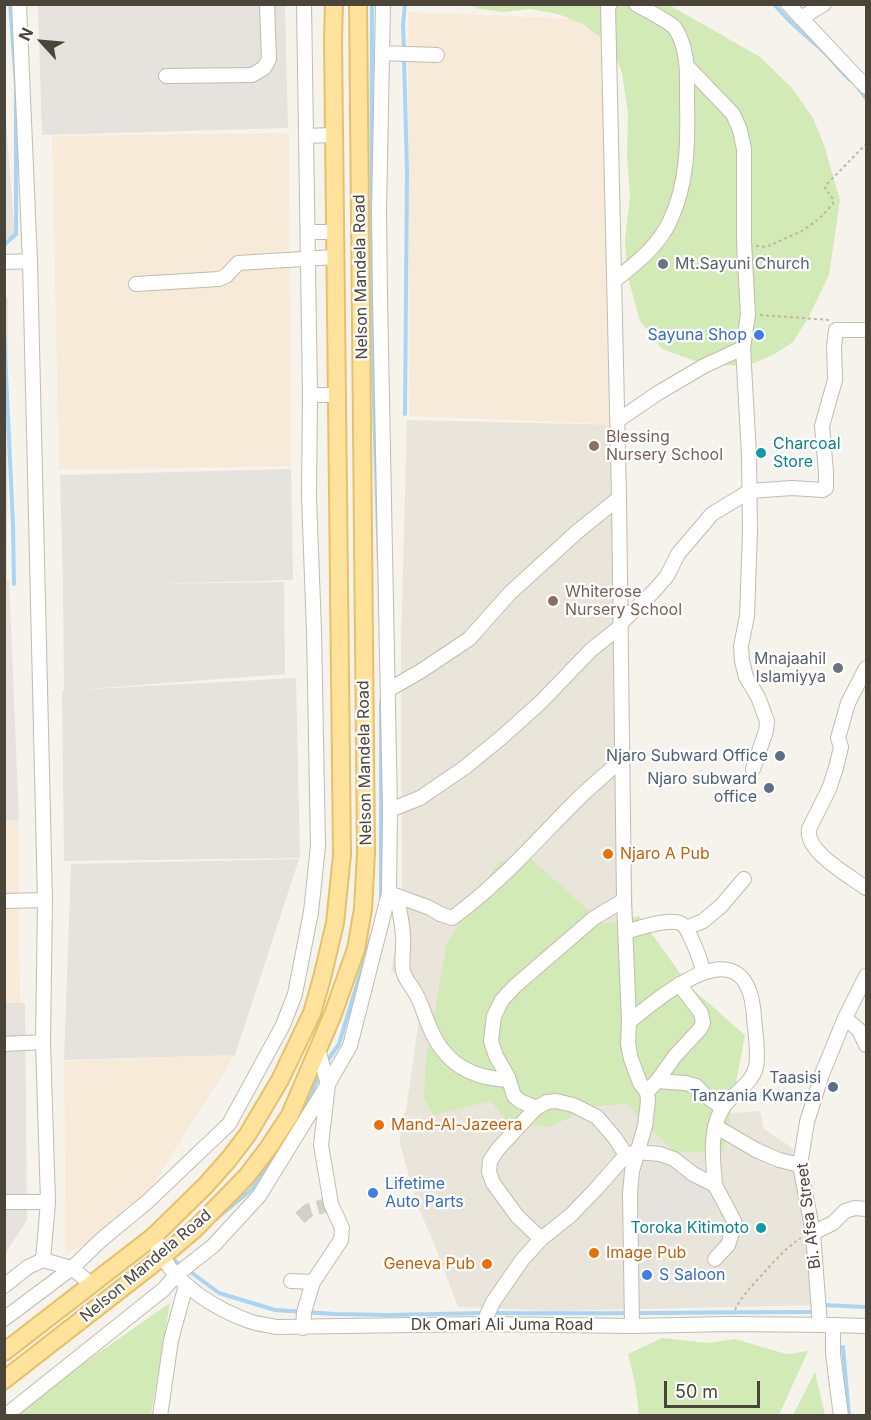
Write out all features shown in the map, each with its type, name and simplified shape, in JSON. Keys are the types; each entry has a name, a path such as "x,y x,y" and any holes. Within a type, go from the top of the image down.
{"main road":[{"name":"Nelson Mandela Road","path":"4,1352 154,1236 229,1159 248,1134 280,1080 312,1013 322,978 335,923 342,855 334,4"},
{"name":"Nelson Mandela Road","path":"4,1380 162,1257 195,1229 246,1176 290,1115 333,1014 356,949 363,909 366,853 358,4"}],"street":[{"path":"19,4 30,261 45,900 43,1042 48,1202 43,1260"},
{"path":"166,76 252,75 264,68 269,59 267,4"},
{"path":"4,1319 72,1268 101,1240 147,1202 229,1124 283,1025 295,994 310,912 318,846 309,497 309,259 304,4"},
{"path":"383,4 379,212 393,895 403,937 402,969 441,1048 453,1062 467,1071 498,1080 509,1080"},
{"path":"483,1324 493,1302 522,1260 541,1239 571,1215 632,1153 645,1126 648,1101 647,1092 640,1083 631,1059 628,1044 608,7 610,4"},
{"path":"614,281 648,253 669,222 679,197 688,142 686,53 674,27 636,4"},
{"path":"788,4 867,87"},
{"path":"801,18 824,4"},
{"path":"381,53 437,55"},
{"path":"687,66 733,114 740,130 744,149 744,242 748,315 743,348 750,532 748,606 741,646 746,677 758,697 767,721 766,731 753,769"},
{"path":"306,136 334,135"},
{"path":"308,232 335,232"},
{"path":"136,284 219,279 226,276 238,263 335,257"},
{"path":"4,262 30,261"},
{"path":"390,810 420,798 464,768 541,702 591,650 654,591 666,576 678,554 712,514 750,491 792,488 823,490 826,488 822,426 835,380 836,330 867,330"},
{"path":"617,421 694,372 743,348"},
{"path":"310,395 337,395"},
{"path":"388,690 469,639 510,593 578,531 619,498"},
{"path":"867,668 848,703 838,738 841,747 836,768 808,835 819,852 867,888"},
{"path":"393,895 452,918 514,864 576,801 622,759"},
{"path":"686,928 703,921 721,906 744,879"},
{"path":"5,1416 164,1288 181,1280 259,1196 350,1046 393,895"},
{"path":"4,901 45,900"},
{"path":"536,1108 513,1096 509,1080 491,1041 494,1016 502,1000 515,986 594,918 624,900"},
{"path":"626,932 664,922 675,921 682,924 701,961 702,972"},
{"path":"629,1022 679,984 702,972 716,969 730,970 739,976 751,994 756,1067 752,1077 723,1108 715,1126 713,1140 715,1185 734,1221 728,1245 715,1259"},
{"name":"Bi. Afsa Street","path":"841,1416 833,1354 800,1165 807,1122 822,1074 845,1018 867,976"},
{"path":"647,1092 703,1023 701,1013 679,984"},
{"path":"295,994 312,1013"},
{"path":"845,1018 859,1030 867,1045"},
{"path":"4,1044 43,1042"},
{"path":"303,1328 304,1312 313,1282 341,1240 342,1228 331,1204 321,1145 328,1084 318,1050"},
{"path":"657,1081 696,1086 723,1108"},
{"path":"541,1239 517,1216 493,1183 489,1172 490,1161 498,1149 536,1108 547,1102 556,1101 573,1105 597,1117 632,1153 660,1154 674,1159 693,1174 715,1185"},
{"path":"229,1124 248,1134"},
{"path":"715,1126 756,1150 779,1160 800,1165"},
{"path":"632,1153 630,1194 632,1326"},
{"path":"4,1202 48,1202"},
{"path":"813,1233 833,1223 845,1211 855,1208 867,1209"},
{"name":"Dk Omari Ali Juma Road","path":"154,1236 162,1257 181,1280 208,1302 250,1322 276,1327 483,1324 867,1326"},
{"path":"4,1286 28,1267 43,1260 72,1268 92,1284"},
{"path":"160,1416 181,1280"},
{"path":"291,1281 313,1282"}],"path":[{"path":"744,242 766,247 802,231 819,219 833,204 833,199 825,188 826,185 867,144"},
{"path":"748,315 836,321 836,330"},
{"path":"728,1324 739,1300 777,1258 793,1243 813,1233"}],"shaded area":[{"path":"38,5 285,5 288,128 42,135"},
{"path":"5,10 6,122 15,239 5,239"},
{"path":"408,12 601,20 611,424 409,416"},
{"path":"289,133 291,466 59,470 52,136"},
{"path":"5,295 8,299 7,578 4,578"},
{"path":"407,420 621,425 638,1120 760,1111 764,1129 800,1155 818,1305 551,1311 458,1307 415,1199 400,1144 401,1124 406,1111 422,988 391,971 402,909 401,646"},
{"path":"291,469 293,580 146,584 284,582 285,674 75,690 296,678 300,858 64,861 63,585 60,475"},
{"path":"4,580 9,580 19,820 5,820"},
{"path":"4,820 18,820 20,1003 5,1003"},
{"path":"299,859 235,1055 64,1060 71,864"},
{"path":"5,1003 25,1003 27,1220 5,1254"},
{"path":"235,1055 152,1186 80,1248 66,1252 64,1061"},
{"path":"663,1154 707,1184 721,1201 641,1272 637,1218 643,1161"}],"green space":[{"path":"468,5 669,5 760,57 792,88 813,118 824,145 840,200 829,275 807,320 793,342 773,355 747,366 704,364 662,349 640,321 627,274 625,240 630,196 627,156 628,113 622,73 618,62 605,41 583,24 558,14 530,9 503,12"},
{"path":"531,859 604,924 639,916 690,987 745,1035 723,1152 674,1152 626,1104 592,1106 550,1127 508,1123 491,1101 433,1115 424,1098 426,1060 447,943 498,862"},
{"path":"170,1303 151,1415 18,1415 75,1369"},
{"path":"662,1338 708,1343 735,1339 786,1354 808,1351 779,1415 639,1415 628,1354"},
{"path":"815,1372 825,1415 793,1415"}],"waterway":[{"path":"4,245 16,234 16,84 10,4"},
{"path":"372,4 371,309 379,565"},
{"path":"404,50 405,4"},
{"path":"774,4 850,80"},
{"path":"404,58 407,172 405,414"},
{"path":"859,89 866,98"},
{"path":"4,331 14,584"},
{"path":"381,701 381,901"},
{"path":"325,1064 339,1044 372,934"},
{"path":"304,1111 320,1074"},
{"path":"216,1219 252,1189 292,1130"},
{"path":"170,1257 182,1266"},
{"path":"188,1270 219,1293 275,1310 388,1315 485,1313"},
{"path":"823,1305 866,1307"},
{"path":"493,1313 810,1312"},
{"path":"843,1347 849,1416"},
{"path":"4,1390 12,1384"}],"tunnel":[{"path":"300,1218 309,1210 331,1204"}],"place":[{"name":"Mt.Sayuni Church","path":"663,264"},
{"name":"Sayuna Shop","path":"759,335"},
{"name":"Blessing Nursery School","path":"594,446"},
{"name":"Charcoal Store","path":"761,453"},
{"name":"Whiterose Nursery School","path":"553,601"},
{"name":"Mnajaahil Islamiyya","path":"838,668"},
{"name":"Njaro Subward Office","path":"780,756"},
{"name":"Njaro subward office","path":"769,788"},
{"name":"Njaro A Pub","path":"608,854"},
{"name":"Taasisi Tanzania Kwanza","path":"833,1087"},
{"name":"Mand-Al-Jazeera","path":"379,1125"},
{"name":"Lifetime Auto Parts","path":"373,1193"},
{"name":"Toroka Kitimoto","path":"761,1228"},
{"name":"Image Pub","path":"594,1253"},
{"name":"Geneva Pub","path":"487,1264"},
{"name":"S Saloon","path":"647,1275"}]}
